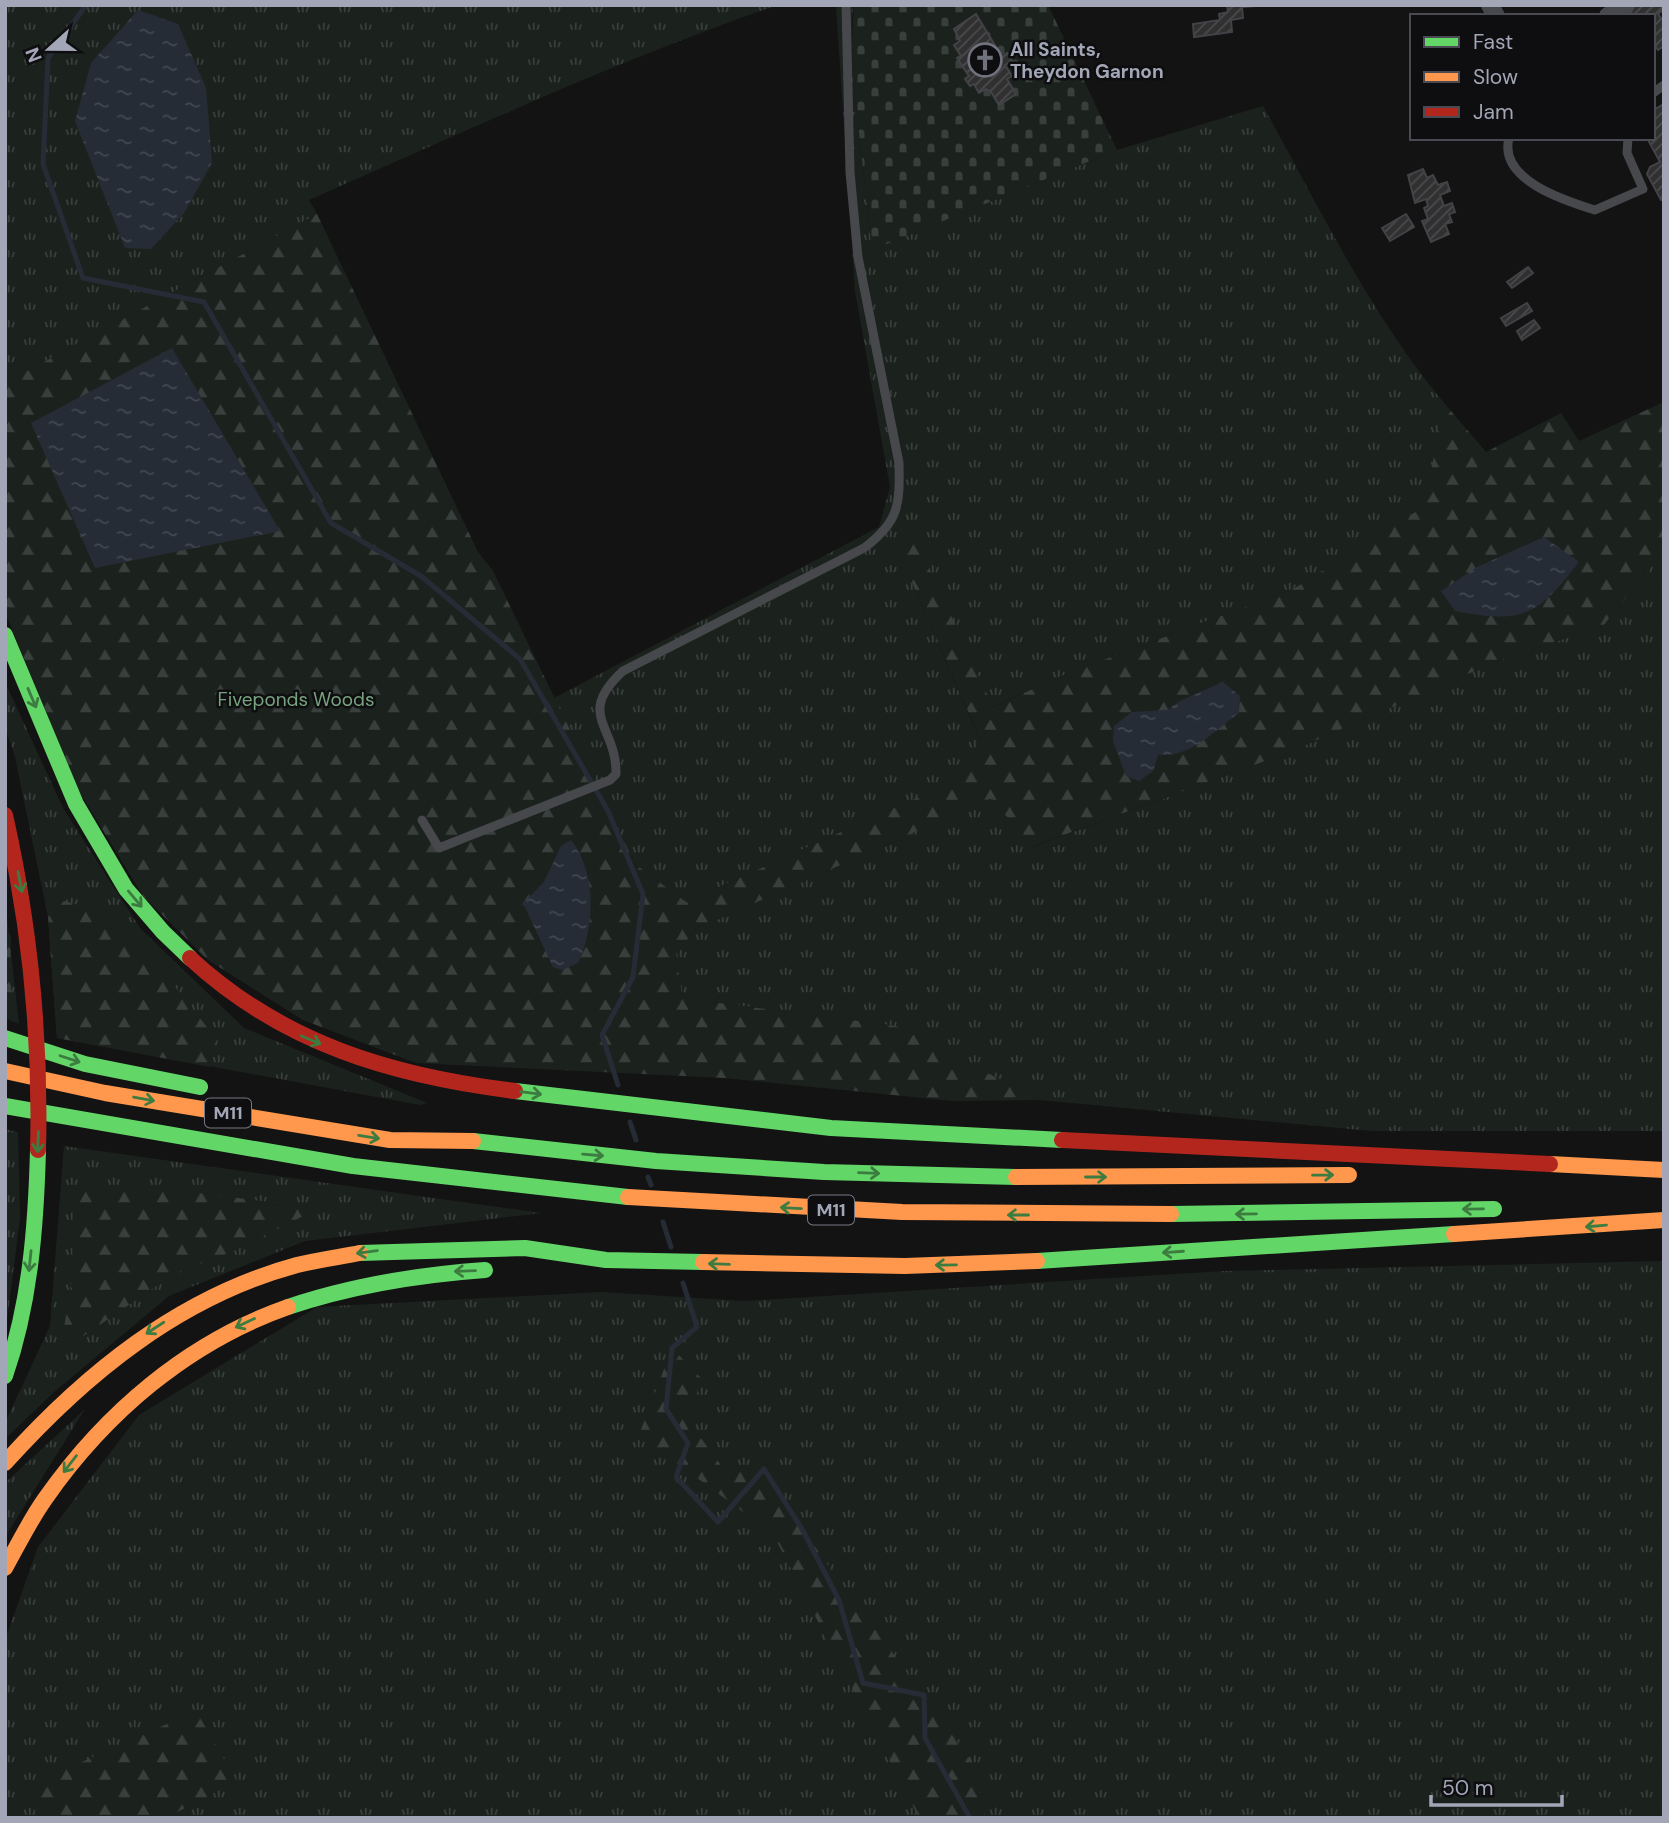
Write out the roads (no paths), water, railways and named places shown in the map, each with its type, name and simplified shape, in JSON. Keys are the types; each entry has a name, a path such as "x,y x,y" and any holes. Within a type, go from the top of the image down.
{"highway":[{"path":"5,635 76,804 127,889 163,932 218,981 299,1035 358,1059 458,1084 831,1128 1664,1170"},
{"path":"5,815 22,894 37,1059 36,1193 23,1316 5,1376"},
{"path":"5,1038 85,1063 219,1090"},
{"name":"M11","path":"5,1072 106,1093 390,1140 452,1139 629,1158 824,1172 1028,1177 1361,1175"},
{"name":"M11","path":"5,1106 174,1139 394,1173 563,1192 706,1204 1027,1215 1513,1209"},
{"path":"413,1125 452,1139"},
{"path":"1416,1174 1664,1170"},
{"path":"1599,1208 1664,1211"},
{"path":"5,1463 73,1392 110,1360 190,1307 228,1289 297,1265 371,1251 525,1248 606,1260 836,1266 968,1265 1664,1220"},
{"path":"546,1268 606,1260"},
{"path":"5,1568 19,1539 56,1481 99,1429 136,1394 211,1341 262,1315 334,1290 421,1273 499,1270"}],"lane":[{"path":"422,820 439,848 602,783 616,774 616,764 598,707 605,688 623,671 864,548 882,535 897,511 899,463 859,257 850,172 846,5"},
{"path":"1508,140 1506,147 1512,162 1528,181 1553,196 1595,210 1643,189 1627,153 1628,140"}],"water":[{"path":"138,10 178,24 206,88 212,163 184,213 151,249 125,248 75,121 91,63"},
{"path":"172,348 280,531 95,568 31,423"},
{"path":"1544,537 1579,562 1551,594 1527,612 1497,616 1455,611 1441,591 1477,567"},
{"path":"1223,682 1240,696 1239,713 1192,748 1170,755 1158,755 1153,771 1139,781 1126,776 1113,741 1114,726 1132,712 1167,710 1180,701"},
{"path":"571,840 579,853 589,884 590,917 584,949 578,963 562,970 553,967 523,903 544,882 561,846"}],"waterway":[{"path":"86,5 48,58 43,164 83,278 204,302 331,523 421,576 520,659 608,811 643,894 633,977 602,1035 618,1085"},
{"path":"630,1122 636,1140"},
{"path":"648,1177 651,1185"},
{"path":"663,1222 671,1247"},
{"path":"683,1283 697,1327 672,1348 666,1409 688,1443 676,1477 718,1522 764,1469 802,1529 839,1600 863,1683 924,1695 925,1738 970,1818"}],"place":[{"name":"All Saints, Theydon Garnon","path":"985,60"}],"park label":[{"name":"Fiveponds Woods","path":"296,699"}]}
